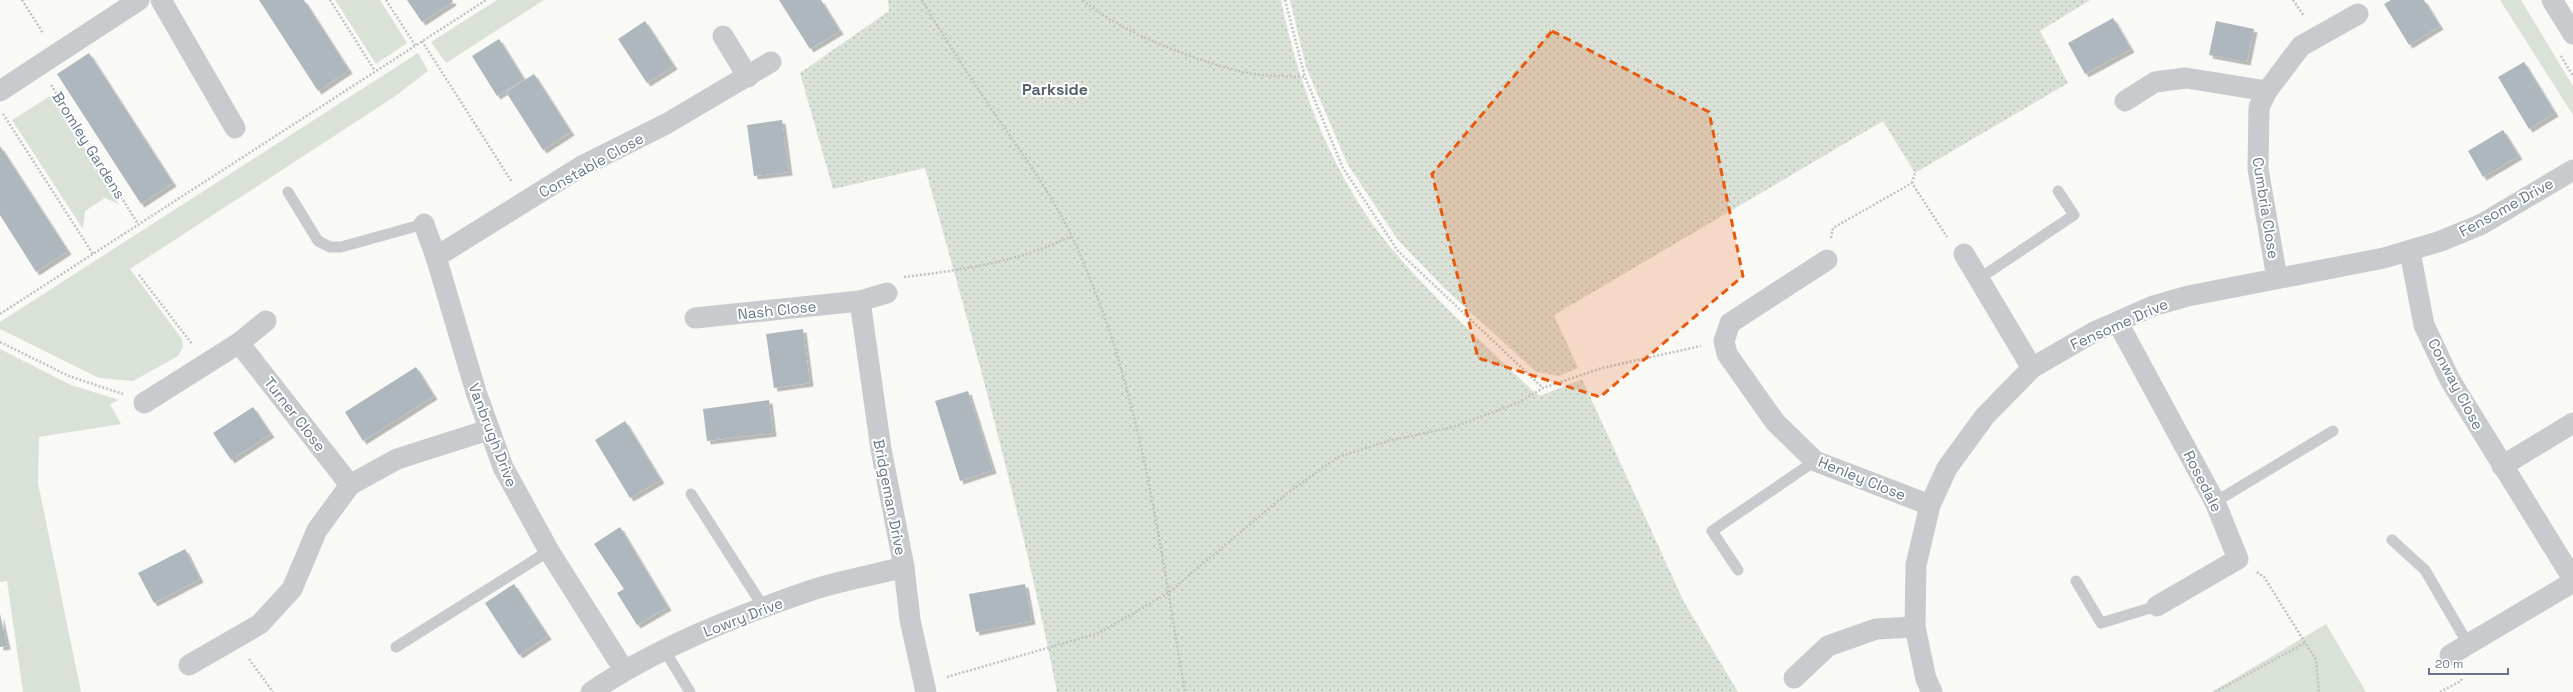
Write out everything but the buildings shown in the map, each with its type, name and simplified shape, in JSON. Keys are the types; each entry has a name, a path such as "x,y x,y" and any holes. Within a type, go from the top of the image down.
{"street":[{"path":"0,91 139,0"},
{"path":"161,0 235,128"},
{"path":"2552,0 2573,34"},
{"name":"Cumbria Close","path":"2276,278 2257,155 2260,107 2266,91 2301,46 2358,14"},
{"path":"723,36 748,77"},
{"name":"Constable Close","path":"436,257 582,166 666,124 748,77 770,62"},
{"path":"2125,101 2155,82 2186,78 2266,91"},
{"name":"Fensome Drive","path":"1932,692 1926,679 1915,627 1916,564 1930,505 1947,468 1985,416 2032,368 2089,335 2153,306 2188,296 2410,252 2482,224 2573,170"},
{"name":"Vanbrugh Drive","path":"424,224 436,257 488,430 503,467 549,550 624,670"},
{"name":"Conway Close","path":"2410,252 2424,324 2450,380 2573,581 2450,655"},
{"path":"1964,254 1980,278 2032,368"},
{"path":"1724,341 1730,323 1827,260"},
{"name":"Nash Close","path":"695,318 860,301 887,293"},
{"name":"Bridgeman Drive","path":"860,301 881,449 904,567 910,620 925,688"},
{"path":"144,403 239,343 266,321"},
{"name":"Rosedale","path":"2118,323 2215,502 2238,559"},
{"name":"Henley Close","path":"1724,341 1727,354 1774,422 1815,461 1930,505"},
{"name":"Turner Close","path":"239,343 350,485"},
{"path":"2502,466 2573,423"},
{"path":"189,665 260,624 292,589 317,530 350,485 397,459 488,430"},
{"path":"2157,606 2238,559"},
{"name":"Lowry Drive","path":"592,692 624,670 706,630 813,590 904,567"},
{"path":"1794,678 1828,646 1876,629 1915,627"}],"lane":[{"path":"1980,278 2074,215 2058,191"},
{"path":"288,192 318,241 330,246 341,247 424,224"},
{"path":"2215,502 2333,431"},
{"path":"1738,570 1712,531 1815,461"},
{"path":"691,494 764,608"},
{"path":"2392,540 2425,570 2468,644"},
{"path":"396,647 549,550"},
{"path":"2076,581 2101,623 2157,606"},
{"path":"665,651 690,692"}],"path":[{"path":"22,0 57,54"},
{"path":"330,0 375,71"},
{"path":"386,0 415,46"},
{"path":"0,314 486,0"},
{"path":"922,0 976,87 1025,158 1072,236 1104,314 1131,397 1151,490 1185,692"},
{"path":"1083,0 1116,23 1172,49 1252,74 1305,77"},
{"path":"1285,0 1305,77 1343,168 1398,251 1543,388"},
{"path":"422,41 524,202"},
{"name":"Bromley Gardens","path":"39,66 138,224"},
{"path":"0,108 93,254"},
{"path":"1827,260 1833,228 1912,183 1915,173"},
{"path":"1912,183 1950,242 1964,254"},
{"path":"887,293 900,278 958,270 1016,258 1049,247 1072,236"},
{"path":"139,275 207,364"},
{"path":"925,688 1099,633 1168,593 1285,495 1338,457 1388,442 1454,427 1520,402 1543,388 1602,368 1724,341"},
{"path":"0,342 69,376 115,390 144,403"},
{"path":"2238,559 2264,577 2305,642 2316,660 2320,692"},
{"path":"234,639 273,692"},
{"path":"2215,692 2305,642"}],"highlighted area":[{"path":"1552,31 1709,112 1743,276 1600,397 1478,358 1432,174"}],"shaded area":[{"path":"335,0 380,0 407,43 376,64"},
{"path":"497,0 544,0 446,63 431,42"},
{"path":"888,0 1281,0 1298,68 1323,135 1338,167 1375,228 1413,273 1464,325 1534,392 1540,396 1582,379 1684,602 1738,692 1057,692 1013,494 979,363 925,168 833,189 800,73 889,11"},
{"path":"1290,0 2090,0 2040,31 2068,83 1915,173 1883,121 1554,315 1578,368 1559,376 1536,372 1444,288 1398,240 1348,165 1306,67"},
{"path":"2500,0 2521,0 2573,86 2573,115"},
{"path":"418,53 428,71 394,97 130,269 182,339 183,347 178,356 133,381 99,378 0,329 0,322"},
{"path":"52,95 119,204 105,198 85,211 83,229 12,120"},
{"path":"0,349 71,385 119,400 110,404 121,424 39,437 38,483 81,692 23,692 7,581 0,582"},
{"path":"2326,624 2366,692 2212,692"}],"district":[{"name":"Parkside","path":"1055,89"}]}
